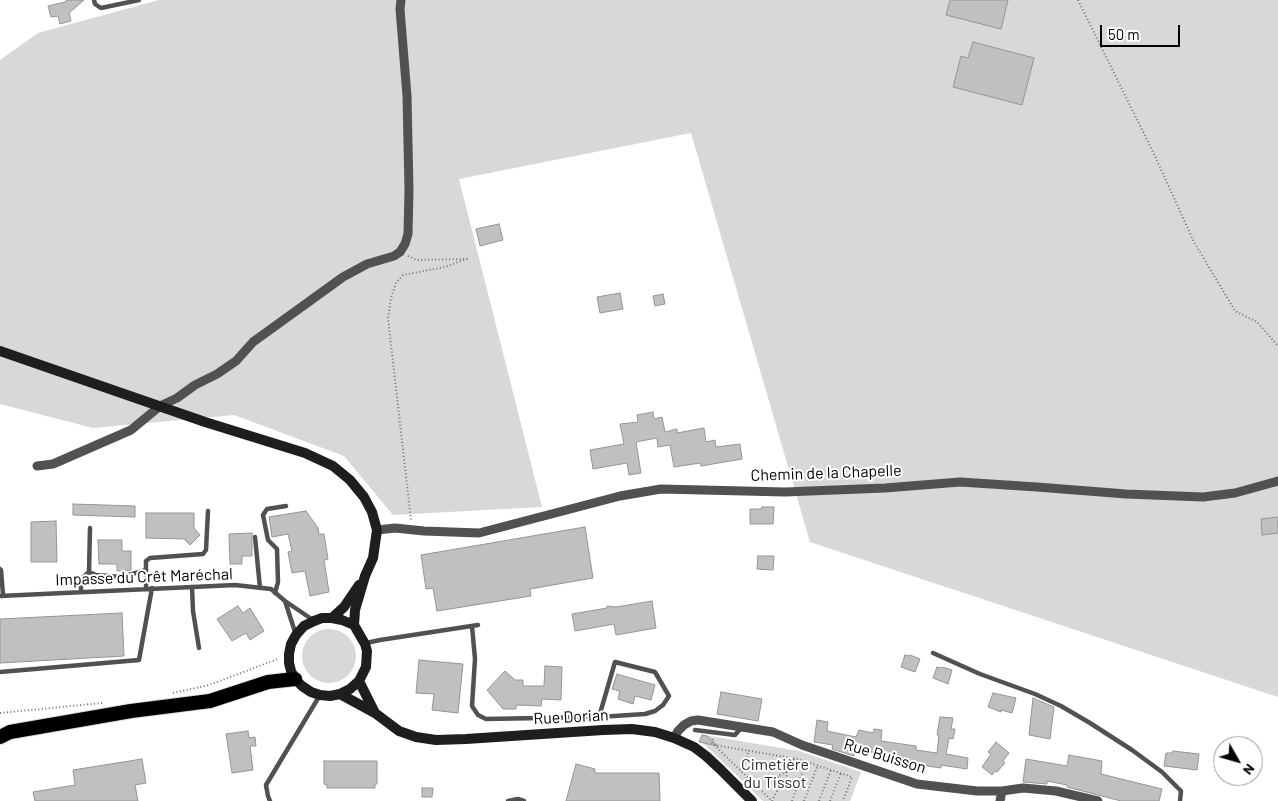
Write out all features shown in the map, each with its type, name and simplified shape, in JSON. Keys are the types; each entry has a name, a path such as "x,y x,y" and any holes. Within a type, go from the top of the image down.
{"highway":[{"path":"0,737 10,732 132,711 210,701 268,682 295,679"}],"main road":[{"path":"0,351 205,422 305,453 333,466 350,480 364,497 372,512 377,530 373,558 355,610 354,625 365,644 366,667 359,681 350,689 340,694 320,695 302,686 295,679 289,662 291,644 296,635 304,626 322,618 342,620 354,625"},
{"path":"332,618 344,607 366,576"},
{"name":"Rue Dorian","path":"359,681 375,713"},
{"name":"Rue Dorian","path":"340,694 375,713 399,731 416,737 436,740 604,730 632,729 655,732 694,747 706,756 752,801"}],"street":[{"path":"37,466 53,464 131,430 160,406 177,398 236,361 252,342 343,277 367,264 394,256 404,247 408,234 409,190 407,96 400,9 401,0"},
{"name":"Chemin de la Chapelle","path":"377,530 395,528 424,532 479,533 620,496 661,489 785,492 885,488 960,482 1037,486 1126,494 1203,497 1235,492 1278,481"},
{"name":"Rue Buisson","path":"674,738 678,731 691,721 698,720 742,726 773,732 854,764 917,784 976,791 1002,791 1023,788 1056,791 1098,801"},
{"path":"1000,801 1002,791"}],"lane":[{"path":"94,0 95,4 101,8 139,0"},
{"path":"275,593 278,582 277,550 268,540 263,516 267,509 286,506"},
{"path":"0,672 139,660 149,588 146,561 150,558 203,554 206,550 208,511"},
{"path":"81,592 81,579 89,572 90,528"},
{"path":"255,537 260,588"},
{"path":"0,569 2,596"},
{"path":"89,572 96,575 122,577 146,570"},
{"name":"Impasse du Crêt Maréchal","path":"2,596 235,585 271,589 285,601 314,620"},
{"path":"192,587 193,612 199,648"},
{"path":"285,601 296,635"},
{"path":"365,644 478,625"},
{"path":"472,626 475,659 472,706 478,715 486,719 599,717 645,714 663,705 669,696 655,672 615,662 599,717"},
{"path":"932,653 980,674 1035,694 1061,706 1090,723 1162,772 1181,791 1180,801"},
{"path":"270,801 266,785 320,695"},
{"path":"695,730 735,735 742,726"},
{"path":"508,801 518,798 524,801"}],"path":[{"path":"1078,0 1155,156 1194,242 1235,310 1257,322 1278,346"},
{"path":"404,247 408,256 417,260 467,259 403,275 396,283 391,298 388,318 412,530"},
{"path":"173,692 210,685 289,654"},
{"path":"0,713 108,702"},
{"path":"798,785 788,781 780,785 772,801 713,744 794,758 852,777 843,801"},
{"path":"741,770 749,750"},
{"path":"780,785 778,776 786,772 794,758"},
{"path":"792,801 806,762"},
{"path":"804,801 818,765"},
{"path":"819,801 831,770"},
{"path":"786,772 788,781"},
{"path":"830,801 841,773"}],"green space":[{"path":"159,0 1278,0 1278,697 810,542 691,133 459,179 542,507 393,515 344,456 234,415 93,428 0,404 0,60 38,33"},
{"path":"324,629 334,629 344,633 352,641 356,656 352,671 344,679 334,683 324,683 314,679 306,671 302,661 302,651 306,641 314,633"},
{"name":"Cimetière du Tissot","path":"704,735 799,751 861,772 850,801 763,801 702,742"}],"building":[{"path":"67,0 84,0 69,13 71,21 60,24 58,16 51,17 48,6"},
{"path":"950,0 1008,0 1001,29 946,15"},
{"path":"973,42 1034,58 1022,105 953,87 961,56 968,58"},
{"path":"499,224 503,240 480,246 476,229"},
{"path":"620,293 623,309 600,313 597,297"},
{"path":"663,294 665,304 655,306 653,296"},
{"path":"653,412 654,419 662,417 665,432 677,429 677,433 704,428 706,442 715,440 716,447 740,444 742,459 701,466 700,463 674,467 670,445 658,447 657,438 636,442 641,473 629,475 627,463 593,469 590,450 624,444 620,424 638,422 637,415"},
{"path":"73,504 135,506 135,517 73,515"},
{"path":"762,507 774,507 773,524 750,524 750,509 761,509"},
{"path":"306,511 318,528 319,534 324,534 328,559 324,560 329,592 310,596 305,571 292,573 288,552 292,551 288,534 272,537 269,517"},
{"path":"146,513 194,513 194,528 200,535 190,545 184,539 146,538"},
{"path":"1278,517 1278,533 1262,535 1261,519"},
{"path":"56,521 57,562 31,562 31,522"},
{"path":"585,527 593,578 530,589 531,596 437,611 433,588 426,589 421,555"},
{"path":"252,533 252,556 242,556 242,564 230,564 229,534"},
{"path":"98,540 122,540 122,551 131,551 131,570 117,571 117,564 99,564"},
{"path":"758,556 774,556 773,570 757,569"},
{"path":"652,601 656,628 616,635 614,624 575,631 572,614 607,608 607,606 616,607"},
{"path":"238,606 243,613 250,608 264,631 250,640 246,633 232,641 217,619"},
{"path":"122,613 124,656 0,663 0,619"},
{"path":"905,655 920,659 915,672 901,667"},
{"path":"419,660 463,664 458,713 432,710 434,694 416,693"},
{"path":"545,666 562,667 561,700 542,699 541,706 516,705 516,709 503,709 487,690 505,671 515,680 523,680 523,686 544,686"},
{"path":"937,667 952,670 948,684 933,678"},
{"path":"617,674 655,685 651,700 635,696 633,704 618,699 620,691 612,689"},
{"path":"721,692 762,699 758,721 717,714"},
{"path":"993,693 1016,698 1012,713 1001,710 1001,712 988,707"},
{"path":"1033,698 1054,707 1050,739 1029,735"},
{"path":"940,717 953,718 951,729 955,729 953,739 949,738 946,754 968,758 967,769 941,765 941,768 907,763 908,760 878,757 879,753 855,750 854,756 832,749 833,745 814,742 817,720 828,722 827,731 856,737 859,730 873,733 874,729 882,730 881,741 916,746 916,750 937,753"},
{"path":"248,731 249,738 255,737 256,746 250,746 253,770 232,773 226,734"},
{"path":"702,735 707,736 718,746 699,742"},
{"path":"996,742 1009,753 1003,761 1005,763 992,775 982,767 991,754 988,752"},
{"path":"1173,751 1199,754 1197,770 1164,766 1166,753 1172,753"},
{"path":"1069,755 1102,761 1101,774 1162,789 1159,801 1121,801 1047,781 1047,784 1023,782 1026,759 1067,766"},
{"path":"142,759 146,783 135,785 138,801 35,801 33,792 75,785 73,770"},
{"path":"324,761 377,761 377,784 375,784 375,788 327,788 327,785 324,784"},
{"path":"576,764 595,769 595,773 659,773 660,801 566,801"},
{"path":"422,788 433,788 432,797 422,797"}]}
